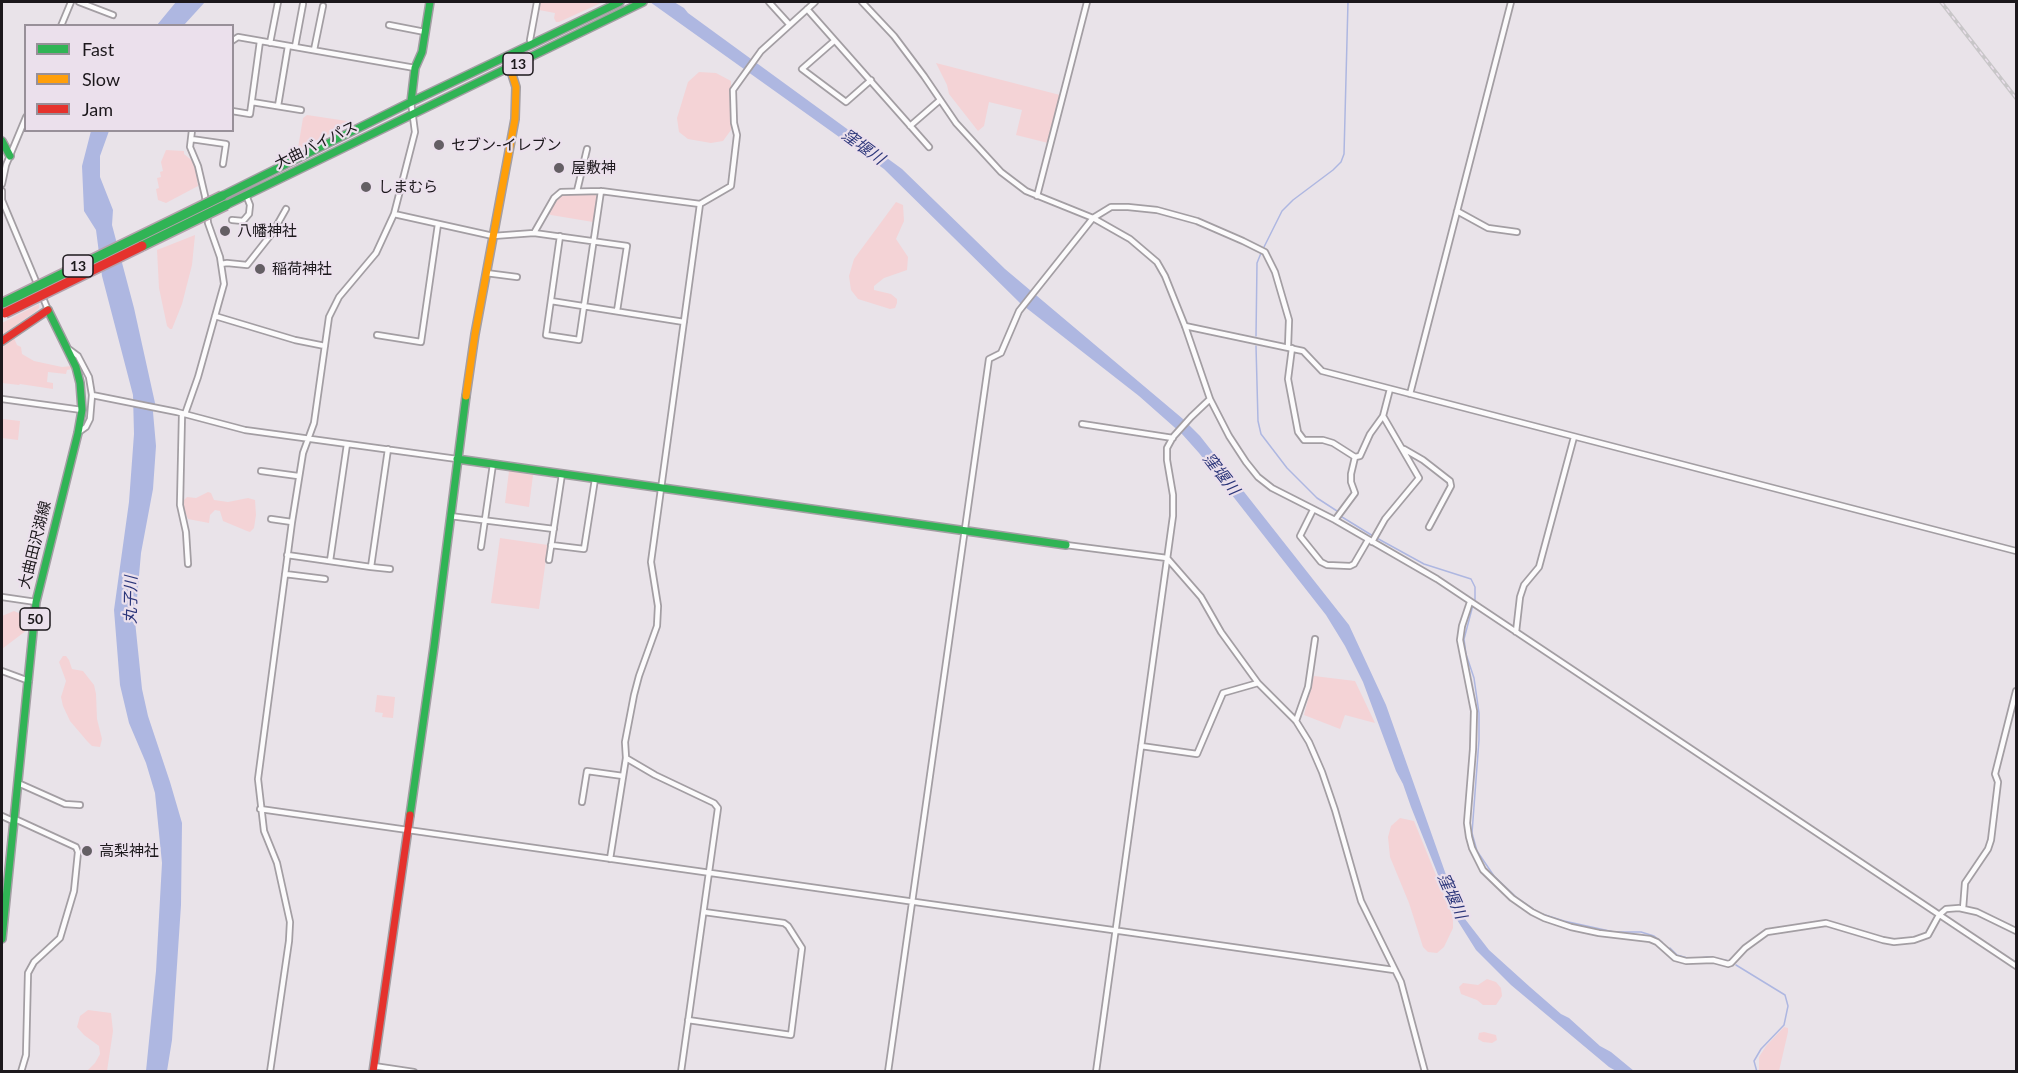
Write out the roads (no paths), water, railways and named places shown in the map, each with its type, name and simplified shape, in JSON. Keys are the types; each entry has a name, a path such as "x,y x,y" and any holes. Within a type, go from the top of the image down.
{"main road":[{"path":"411,102 415,68 422,52 430,2"},
{"name":"大曲バイパス","path":"3,308 224,201 411,102 620,2"},
{"name":"大曲バイパス","path":"224,201 246,195 643,2"},
{"path":"373,1069 434,647 457,459 486,273 517,99 510,68"},
{"path":"2,141 10,156"},
{"path":"2,342 48,310"},
{"name":"大曲田沢湖線","path":"2,939 6,854 15,821 36,602 82,410 80,383 68,349 48,310"},
{"path":"457,459 1066,545"}],"street":[{"path":"62,24 71,2"},
{"path":"79,2 113,15"},
{"path":"270,43 278,2"},
{"path":"530,40 537,2"},
{"path":"769,2 789,24"},
{"path":"534,233 554,198 561,192 601,191 700,204 731,186 737,135 732,96 738,82 761,51 815,2"},
{"path":"862,2 894,36 956,123 1014,184 1037,196 1094,218 1130,239 1157,262 1185,326 1210,399 1229,436 1258,477 1272,488 1335,520 1437,579 2016,966"},
{"path":"1037,196 1086,2"},
{"path":"1410,394 1511,2"},
{"path":"295,47 303,4"},
{"path":"314,50 323,6"},
{"path":"807,9 928,147"},
{"path":"389,25 425,32"},
{"path":"234,40 238,37 415,68"},
{"path":"834,40 802,69 846,102 871,80"},
{"path":"234,111 250,114 260,41"},
{"path":"278,106 288,46"},
{"path":"910,126 940,100"},
{"path":"252,102 301,110"},
{"path":"270,1071 290,922 277,863 264,831 258,779 298,477 314,423 333,308 339,297 376,253 394,214 415,132 411,102"},
{"path":"2,184 6,165 24,122"},
{"path":"188,564 186,532 180,505 181,413 198,377 224,284 221,264 208,223 200,176 190,147 192,132"},
{"path":"191,139 226,144 223,164"},
{"path":"577,191 587,149"},
{"path":"2,190 2,200 48,310"},
{"path":"560,237 546,335 579,340 601,191"},
{"path":"232,220 243,221 249,214 246,195"},
{"path":"610,859 626,758 625,742 637,686 657,626 658,606 651,562 700,204"},
{"path":"888,1071 989,359 1001,353 1019,311 1094,218 1111,207 1157,210 1197,221 1265,252 1275,272 1289,320 1288,379 1298,432 1304,440 1323,440 1333,443 1355,457"},
{"path":"221,264 247,265 273,232 286,209"},
{"path":"1457,211 1488,228 1517,232"},
{"path":"394,214 493,236 534,233 627,246 617,311"},
{"path":"376,335 421,342 438,224"},
{"path":"486,273 517,277"},
{"path":"551,301 684,322"},
{"path":"215,316 295,340 325,346"},
{"path":"1185,326 1303,351 1322,371 2016,551"},
{"path":"68,349 78,356 95,395 90,419 78,433"},
{"path":"1355,457 1360,456 1370,434 1383,416 1390,389"},
{"path":"95,395 181,413 245,430 457,459"},
{"path":"2,399 82,410"},
{"path":"1096,1071 1173,516 1173,495 1167,448 1173,437 1210,399"},
{"path":"1313,510 1300,536 1321,562 1327,565 1350,566 1354,564 1377,534 1385,519 1419,478 1383,416"},
{"path":"1082,424 1173,437"},
{"path":"1516,632 1524,585 1539,567 1574,437"},
{"path":"330,561 347,444"},
{"path":"1402,448 1423,460 1450,481 1450,486 1429,527"},
{"path":"371,567 388,449"},
{"path":"1335,520 1355,493 1351,474 1355,457"},
{"path":"481,547 493,464"},
{"path":"261,471 298,477"},
{"path":"549,560 562,474"},
{"path":"551,545 584,549 595,479"},
{"path":"450,516 554,529"},
{"path":"272,519 292,522"},
{"path":"1066,545 1167,558 1201,597 1221,632 1257,683 1296,721 1309,742 1322,772 1361,901 1401,982 1425,1071"},
{"path":"287,555 390,569"},
{"path":"285,573 325,579"},
{"path":"2,597 36,602"},
{"path":"1470,602 1460,640 1474,711 1467,823 1469,837 1483,870 1521,905 1544,918 1571,927 1650,939 1657,942 1675,958 1686,962 1713,960 1728,964 1744,948 1767,932 1826,923 1883,940 1894,942 1914,940 1928,935 1939,915 1946,909 1977,912 2016,931"},
{"path":"1296,721 1308,687 1315,639"},
{"path":"2,671 29,681"},
{"path":"1141,746 1197,754 1223,693 1257,683"},
{"path":"1963,909 1965,883 1988,849 1991,840 1997,790 1995,774 2016,691"},
{"path":"626,758 655,775 714,803 718,808 681,1071"},
{"path":"582,802 587,771 623,776"},
{"path":"18,783 65,804 80,805"},
{"path":"260,809 1394,970"},
{"path":"2,816 76,847 78,852 74,891 60,938 34,962 28,973 26,1055 21,1071"},
{"path":"688,1020 791,1035 802,948 788,926 784,923 704,912"},
{"path":"373,1069 414,1071"}],"water":[{"path":"176,2 205,2 185,24 158,24"},
{"name":"窪堰川","path":"650,2 674,2 684,8 902,169 1005,269 1183,419 1200,436 1349,625 1386,705 1451,889 1465,919 1489,950 1530,987 1600,1046 1634,1071 1616,1071 1609,1067 1511,985 1476,950 1454,915 1363,682 1345,646 1326,615 1182,434 1139,396 1020,303 884,169"},
{"name":"丸子川","path":"91,132 109,132 100,156 100,177 113,210 112,225 134,308 155,403 153,412 156,446 153,489 141,553 135,621 142,689 148,716 182,823 181,905 172,1040 167,1071 146,1071 156,971 162,863 155,793 146,763 129,723 120,685 114,610 129,502 134,434 133,395 102,276 96,230 84,211 82,166"}],"waterway":[{"path":"1263,249 1282,211 1333,170 1341,162 1344,154 1348,2"},
{"path":"1256,336 1257,263 1261,253"},
{"path":"1256,346 1258,421 1261,434 1287,468 1317,498 1337,511"},
{"path":"1342,517 1424,564 1471,579 1475,587 1475,600"},
{"path":"1473,605 1464,639 1474,678 1479,713 1472,833 1477,851 1494,876 1516,897 1539,913 1614,932 1641,932 1654,936 1662,942"},
{"path":"1670,948 1677,955 1691,959"},
{"path":"1699,958 1708,957 1729,961"},
{"path":"1736,965 1785,995 1788,1006 1784,1025 1761,1049 1754,1061 1757,1072"}],"railway":[{"path":"1941,2 2016,98"}],"place":[{"name":"セブン-イレブン","path":"439,145"},
{"name":"屋敷神","path":"559,168"},
{"name":"しまむら","path":"366,187"},
{"name":"八幡神社","path":"225,231"},
{"name":"稲荷神社","path":"260,269"},
{"name":"高梨神社","path":"87,851"}]}
